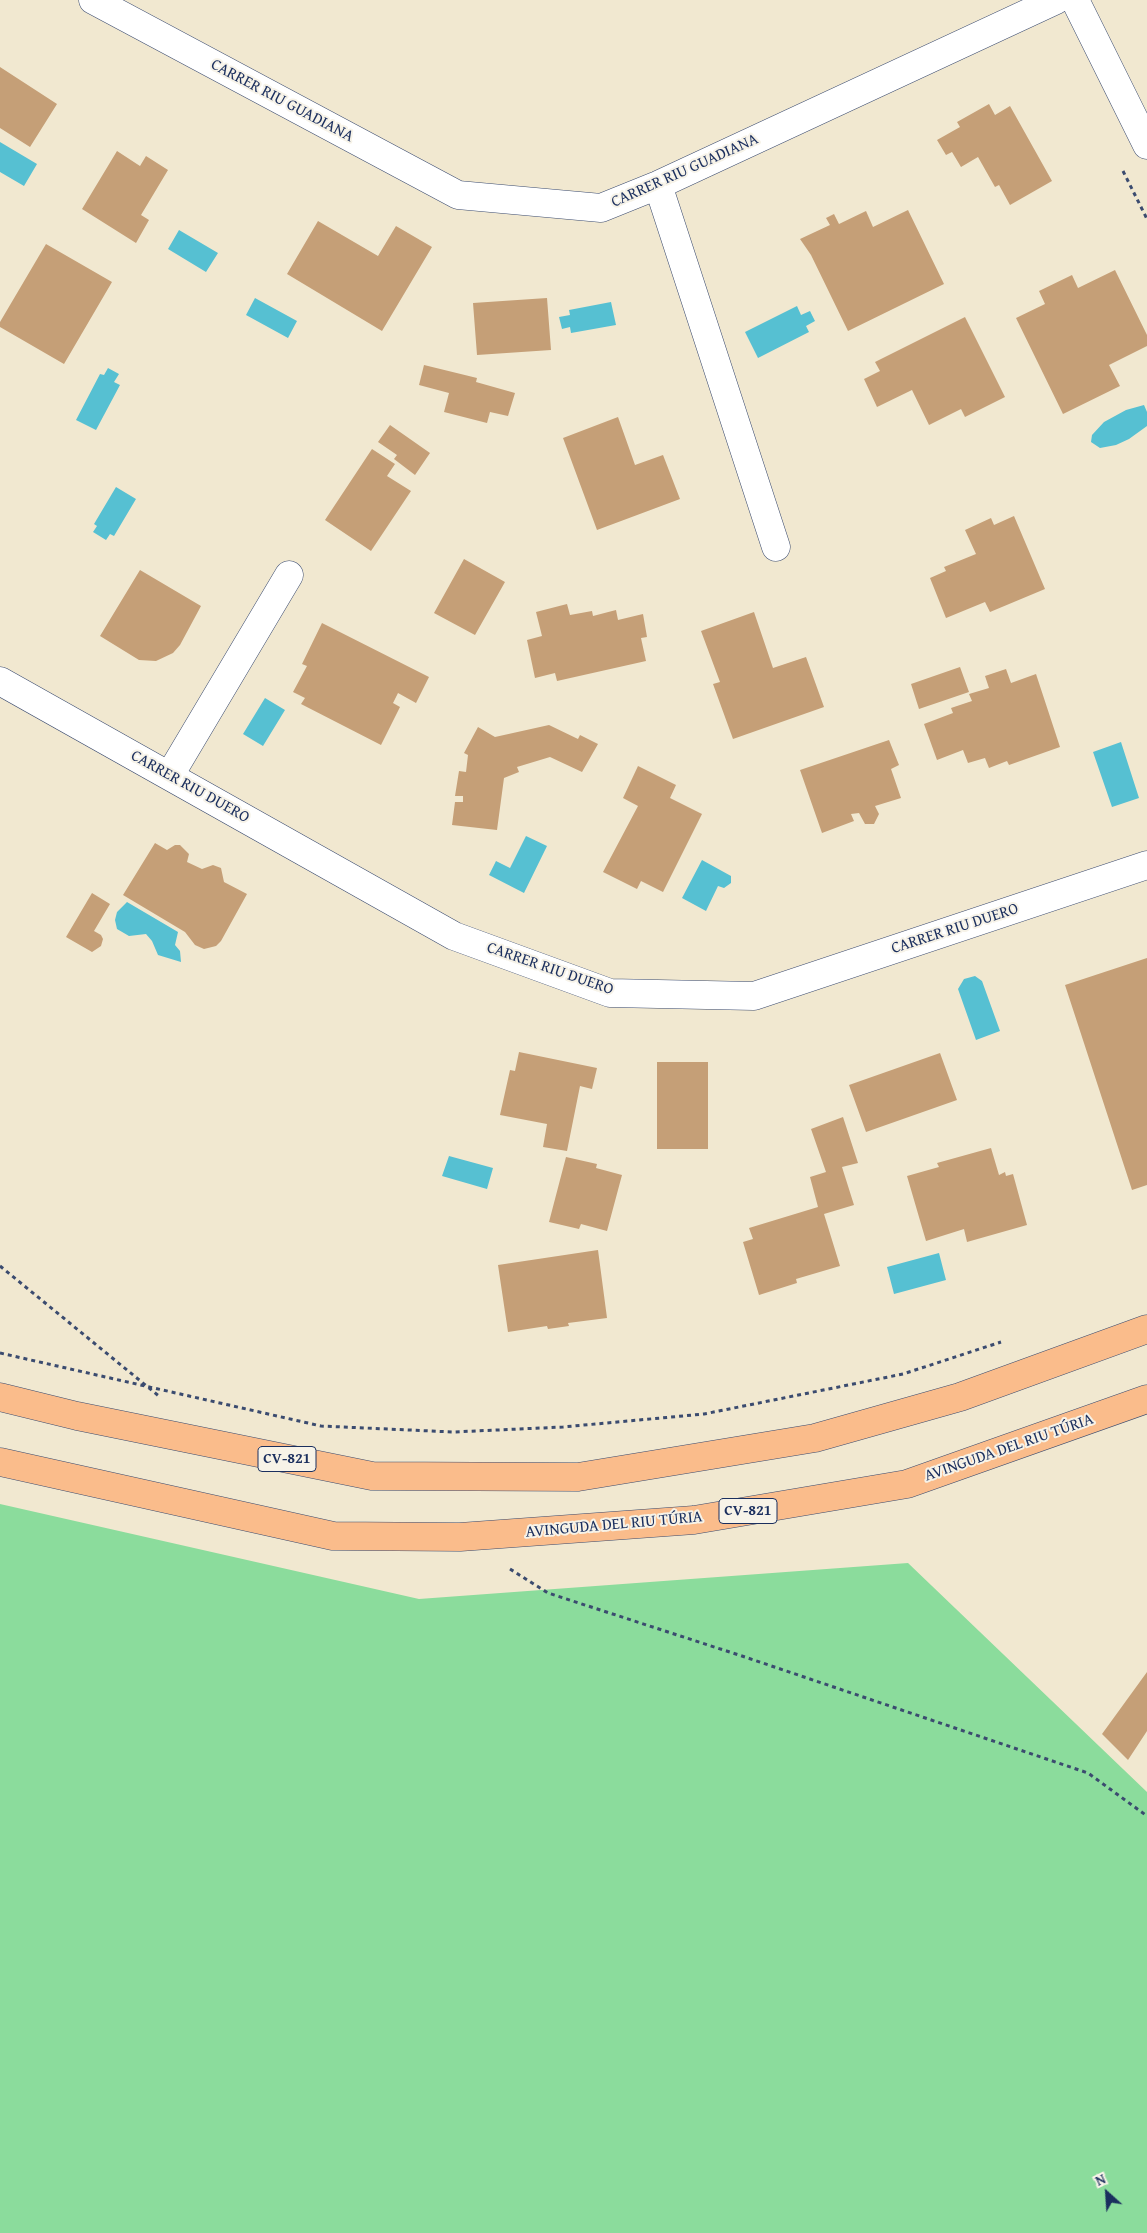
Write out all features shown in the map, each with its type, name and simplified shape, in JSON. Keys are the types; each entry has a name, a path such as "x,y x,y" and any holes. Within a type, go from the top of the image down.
{"main road":[{"name":"CV-821","path":"0,1397 77,1416 372,1476 578,1477 816,1438 960,1396 1147,1329"},
{"name":"AVINGUDA DEL RIU TÚRIA","path":"0,1462 333,1536 460,1537 694,1520 907,1484 1147,1399"}],"street":[{"name":"CARRER RIU GUADIANA","path":"92,0 458,195 602,208 658,185 1056,0"},
{"path":"1075,0 1147,145"},
{"path":"658,185 776,548"},
{"path":"170,775 289,575"},
{"name":"CARRER RIU DUERO","path":"0,681 454,936 610,993 754,996 1147,865"}],"path":[{"path":"0,1266 163,1399"},
{"path":"0,1353 321,1426 453,1432 563,1427 704,1414 903,1374 1006,1341"},
{"path":"508,1568 548,1593 742,1656 1088,1773 1147,1816"}],"green space":[{"path":"0,1504 419,1599 908,1563 1147,1792 1147,2233 0,2233"}],"water":[{"path":"0,142 37,164 24,186 0,172"},
{"path":"179,230 218,253 206,272 168,249"},
{"path":"255,298 297,321 288,338 246,315"},
{"path":"611,302 616,325 571,333 570,327 562,329 559,317 570,315 569,310"},
{"path":"797,306 801,315 810,311 815,321 806,326 809,332 758,358 745,332"},
{"path":"108,368 119,374 114,382 120,385 96,430 76,420 100,374 104,375"},
{"path":"1144,405 1147,412 1147,426 1129,439 1116,445 1100,448 1091,442 1092,435 1104,422 1126,410"},
{"path":"116,487 136,499 114,536 110,534 106,540 93,532 97,526 94,524"},
{"path":"265,698 285,710 263,746 243,734"},
{"path":"1121,742 1139,798 1112,807 1093,752"},
{"path":"526,836 547,846 524,893 489,875 496,861 510,868"},
{"path":"702,860 731,876 731,883 724,888 718,886 706,911 682,898"},
{"path":"127,902 178,932 175,945 180,951 181,962 158,955 152,941 146,934 129,936 117,929 115,920 117,912"},
{"path":"975,976 982,981 1000,1031 976,1040 958,989 964,979"},
{"path":"449,1156 493,1168 487,1189 442,1176"},
{"path":"939,1253 946,1280 894,1294 887,1267"}],"building":[{"path":"0,67 57,104 30,147 0,128"},
{"path":"989,104 995,115 1010,106 1052,181 1010,205 999,185 995,187 978,157 961,167 952,152 946,155 937,140 960,127 957,122"},
{"path":"117,151 140,166 146,156 168,170 141,215 149,220 136,243 82,209"},
{"path":"908,210 944,284 848,331 811,255 800,239 830,225 826,218 834,214 839,224 866,211 873,227"},
{"path":"318,221 378,256 396,226 432,247 382,331 287,274"},
{"path":"46,244 112,282 64,364 0,327 0,322"},
{"path":"1115,270 1147,335 1147,346 1109,365 1120,386 1063,414 1016,318 1045,304 1039,291 1072,275 1078,288"},
{"path":"547,298 551,350 477,355 473,303"},
{"path":"965,317 1005,397 965,417 961,409 929,425 912,390 877,407 864,379 880,371 875,362"},
{"path":"424,365 477,378 476,382 515,393 508,416 490,412 487,423 444,412 449,393 419,385"},
{"path":"618,417 635,465 663,455 680,499 597,530 563,438"},
{"path":"390,425 430,453 415,475 394,459 397,455 378,442"},
{"path":"372,449 395,464 387,476 411,491 371,551 325,520"},
{"path":"1014,516 1045,589 990,612 985,602 946,618 930,578 946,571 944,567 976,554 965,530 991,518 994,525"},
{"path":"464,559 505,582 475,635 434,613"},
{"path":"140,570 201,606 180,645 173,653 156,661 139,660 100,636"},
{"path":"567,604 570,615 592,611 593,616 616,610 618,620 643,614 647,637 641,638 646,661 557,681 555,673 535,678 527,640 542,636 536,612"},
{"path":"754,612 773,668 806,657 824,707 733,739 713,684 720,682 701,631"},
{"path":"322,623 429,677 416,703 398,693 393,703 400,707 381,745 301,704 305,698 293,692 307,666 302,664"},
{"path":"960,667 969,692 919,709 911,684"},
{"path":"1006,669 1011,683 1036,674 1060,747 1009,765 1007,761 989,768 985,758 968,763 963,750 937,760 924,724 953,713 951,708 972,701 969,694 989,688 985,676"},
{"path":"549,725 578,739 580,735 598,744 582,772 550,757 517,767 519,772 504,778 497,830 452,825 455,802 463,802 463,796 455,796 459,771 466,772 468,755 464,753 478,727 495,737"},
{"path":"889,740 899,765 891,769 901,798 875,806 879,814 874,824 865,824 859,813 851,814 854,821 822,833 800,770"},
{"path":"638,766 676,785 670,798 702,814 663,892 641,881 637,889 603,872 638,806 623,798"},
{"path":"155,843 167,850 175,845 180,845 189,854 187,862 202,869 213,865 221,868 224,882 247,894 221,941 216,946 204,949 195,945 185,932 123,895"},
{"path":"92,893 110,904 94,931 101,935 103,939 101,946 92,952 66,937"},
{"path":"1147,958 1147,1185 1132,1190 1065,985"},
{"path":"519,1052 597,1068 592,1089 580,1086 567,1151 543,1147 547,1124 500,1115 510,1070 515,1071"},
{"path":"940,1053 957,1100 866,1132 849,1085"},
{"path":"657,1062 708,1062 708,1149 657,1149"},
{"path":"843,1117 858,1163 842,1167 854,1205 824,1214 840,1266 796,1279 797,1283 759,1295 743,1242 753,1239 749,1228 818,1207 810,1177 826,1172 811,1129"},
{"path":"991,1148 999,1175 1005,1172 1006,1176 1013,1174 1027,1225 967,1242 964,1229 926,1241 907,1176 939,1167 937,1163"},
{"path":"566,1157 597,1164 596,1168 622,1175 607,1231 581,1224 579,1229 549,1222"},
{"path":"598,1250 607,1318 568,1323 569,1326 548,1329 547,1326 508,1332 498,1265"},
{"path":"1147,1672 1147,1731 1128,1760 1102,1734"}]}
